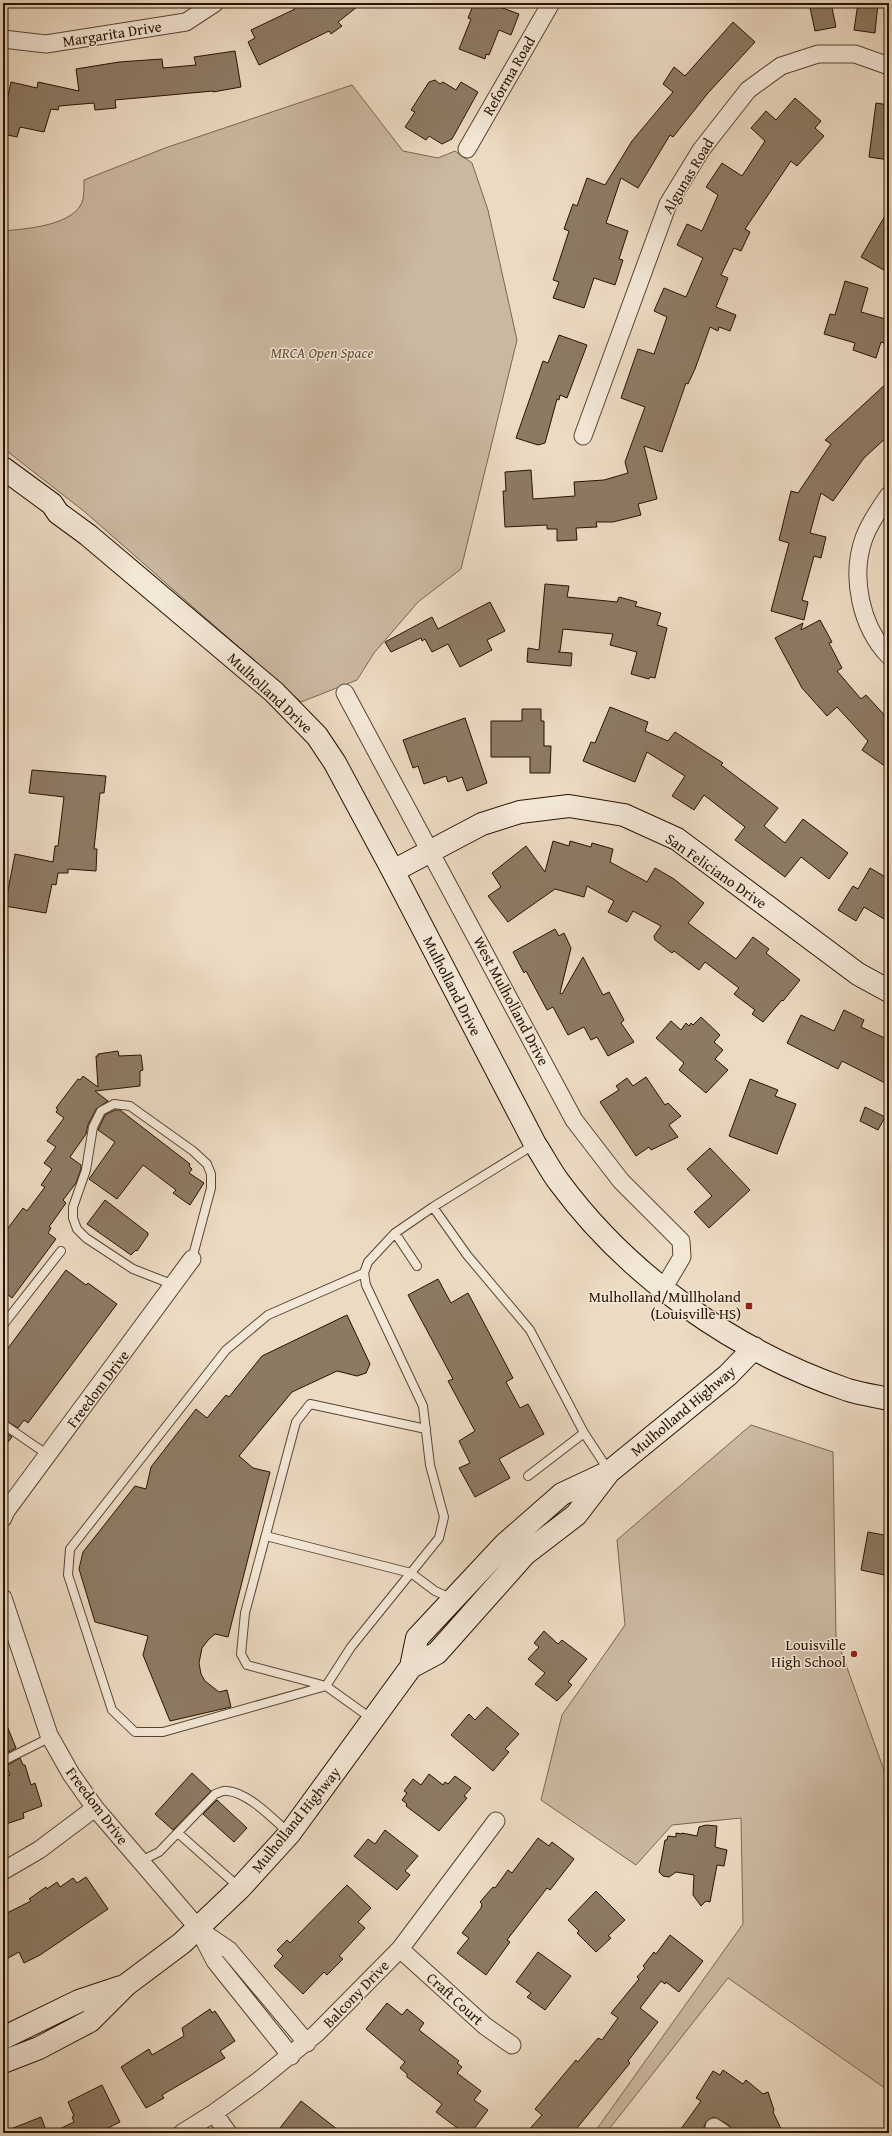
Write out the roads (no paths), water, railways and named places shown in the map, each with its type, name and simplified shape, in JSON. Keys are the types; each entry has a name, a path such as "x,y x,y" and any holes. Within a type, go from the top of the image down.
{"main road":[{"name":"Mulholland Drive","path":"3,468 52,504 58,513 88,535 274,692 296,713 316,736 335,763 393,871 535,1144 558,1181 614,1247 663,1289 715,1325 754,1348 802,1373 849,1390 889,1399"},
{"name":"Mulholland Drive","path":"3,480 47,512 58,513"},
{"name":"San Feliciano Drive","path":"393,871 482,824 520,812 569,806 624,815 677,839 858,974 889,991"},
{"name":"Mulholland Highway","path":"411,1667 437,1653 526,1554 576,1515 609,1472 728,1375 754,1348"},
{"name":"Mulholland Highway","path":"3,2062 39,2048 90,2021 126,1985 170,1952 240,1888 290,1833 374,1720 411,1667 418,1638 505,1544 562,1494 609,1472"},
{"name":"Mulholland Highway","path":"3,2038 79,2001 126,1985"}],"street":[{"name":"Margarita Drive","path":"3,39 46,44 186,22 215,3"},
{"name":"Reforma Road","path":"467,149 551,3"},
{"name":"Algunas Road","path":"583,436 668,204 701,150 748,90 781,66 818,54 856,54 889,66"},
{"path":"889,496 877,511 864,539 859,562 859,588 865,620 883,650 889,656"},
{"name":"West Mulholland Drive","path":"345,693 574,1120 620,1181 681,1241 682,1257 663,1289"},
{"name":"Freedom Drive","path":"3,1518 6,1511 192,1259"},
{"name":"Freedom Drive","path":"3,1598 51,1737 71,1774 95,1808 198,1928 215,1961 291,2056"},
{"path":"3,1871 39,1850 95,1808"},
{"name":"Balcony Drive","path":"182,2133 214,2113 307,2043 400,1949 496,1821"},
{"name":"Freedom Drive","path":"198,1928 229,1950 307,2043"},
{"name":"Craft Court","path":"400,1949 485,2026 512,2045"},
{"path":"214,2113 228,2133"}],"lane":[{"path":"174,1285 132,1269 86,1238 77,1229 73,1218 73,1207 86,1170 93,1127 101,1111 114,1104 130,1106 193,1151 206,1164 211,1174 211,1188 192,1259"},
{"path":"364,1273 268,1315 226,1350 70,1549 68,1575 112,1710 136,1732 163,1732 326,1686 351,1647 439,1538 444,1517 430,1465 423,1406 366,1285 364,1273 368,1262 396,1233 433,1207 535,1144"},
{"path":"433,1207 467,1255 530,1330 584,1433 609,1472"},
{"path":"396,1233 417,1266"},
{"path":"3,1324 61,1251"},
{"path":"374,1720 326,1686 247,1665 241,1654 245,1613 296,1422 310,1404 426,1429"},
{"path":"3,1424 48,1455"},
{"path":"528,1476 584,1433"},
{"path":"266,1536 411,1572 435,1591 453,1599"},
{"path":"3,1761 51,1737"},
{"path":"141,1861 159,1852 216,1794 226,1790 248,1799 290,1833"},
{"path":"178,1833 240,1888"}],"place":[{"name":"Mulholland/Mullholand (Louisville HS)","path":"749,1306"},
{"name":"Louisville High School","path":"854,1654"}],"park label":[{"name":"MRCA Open Space","path":"322,353"}]}
